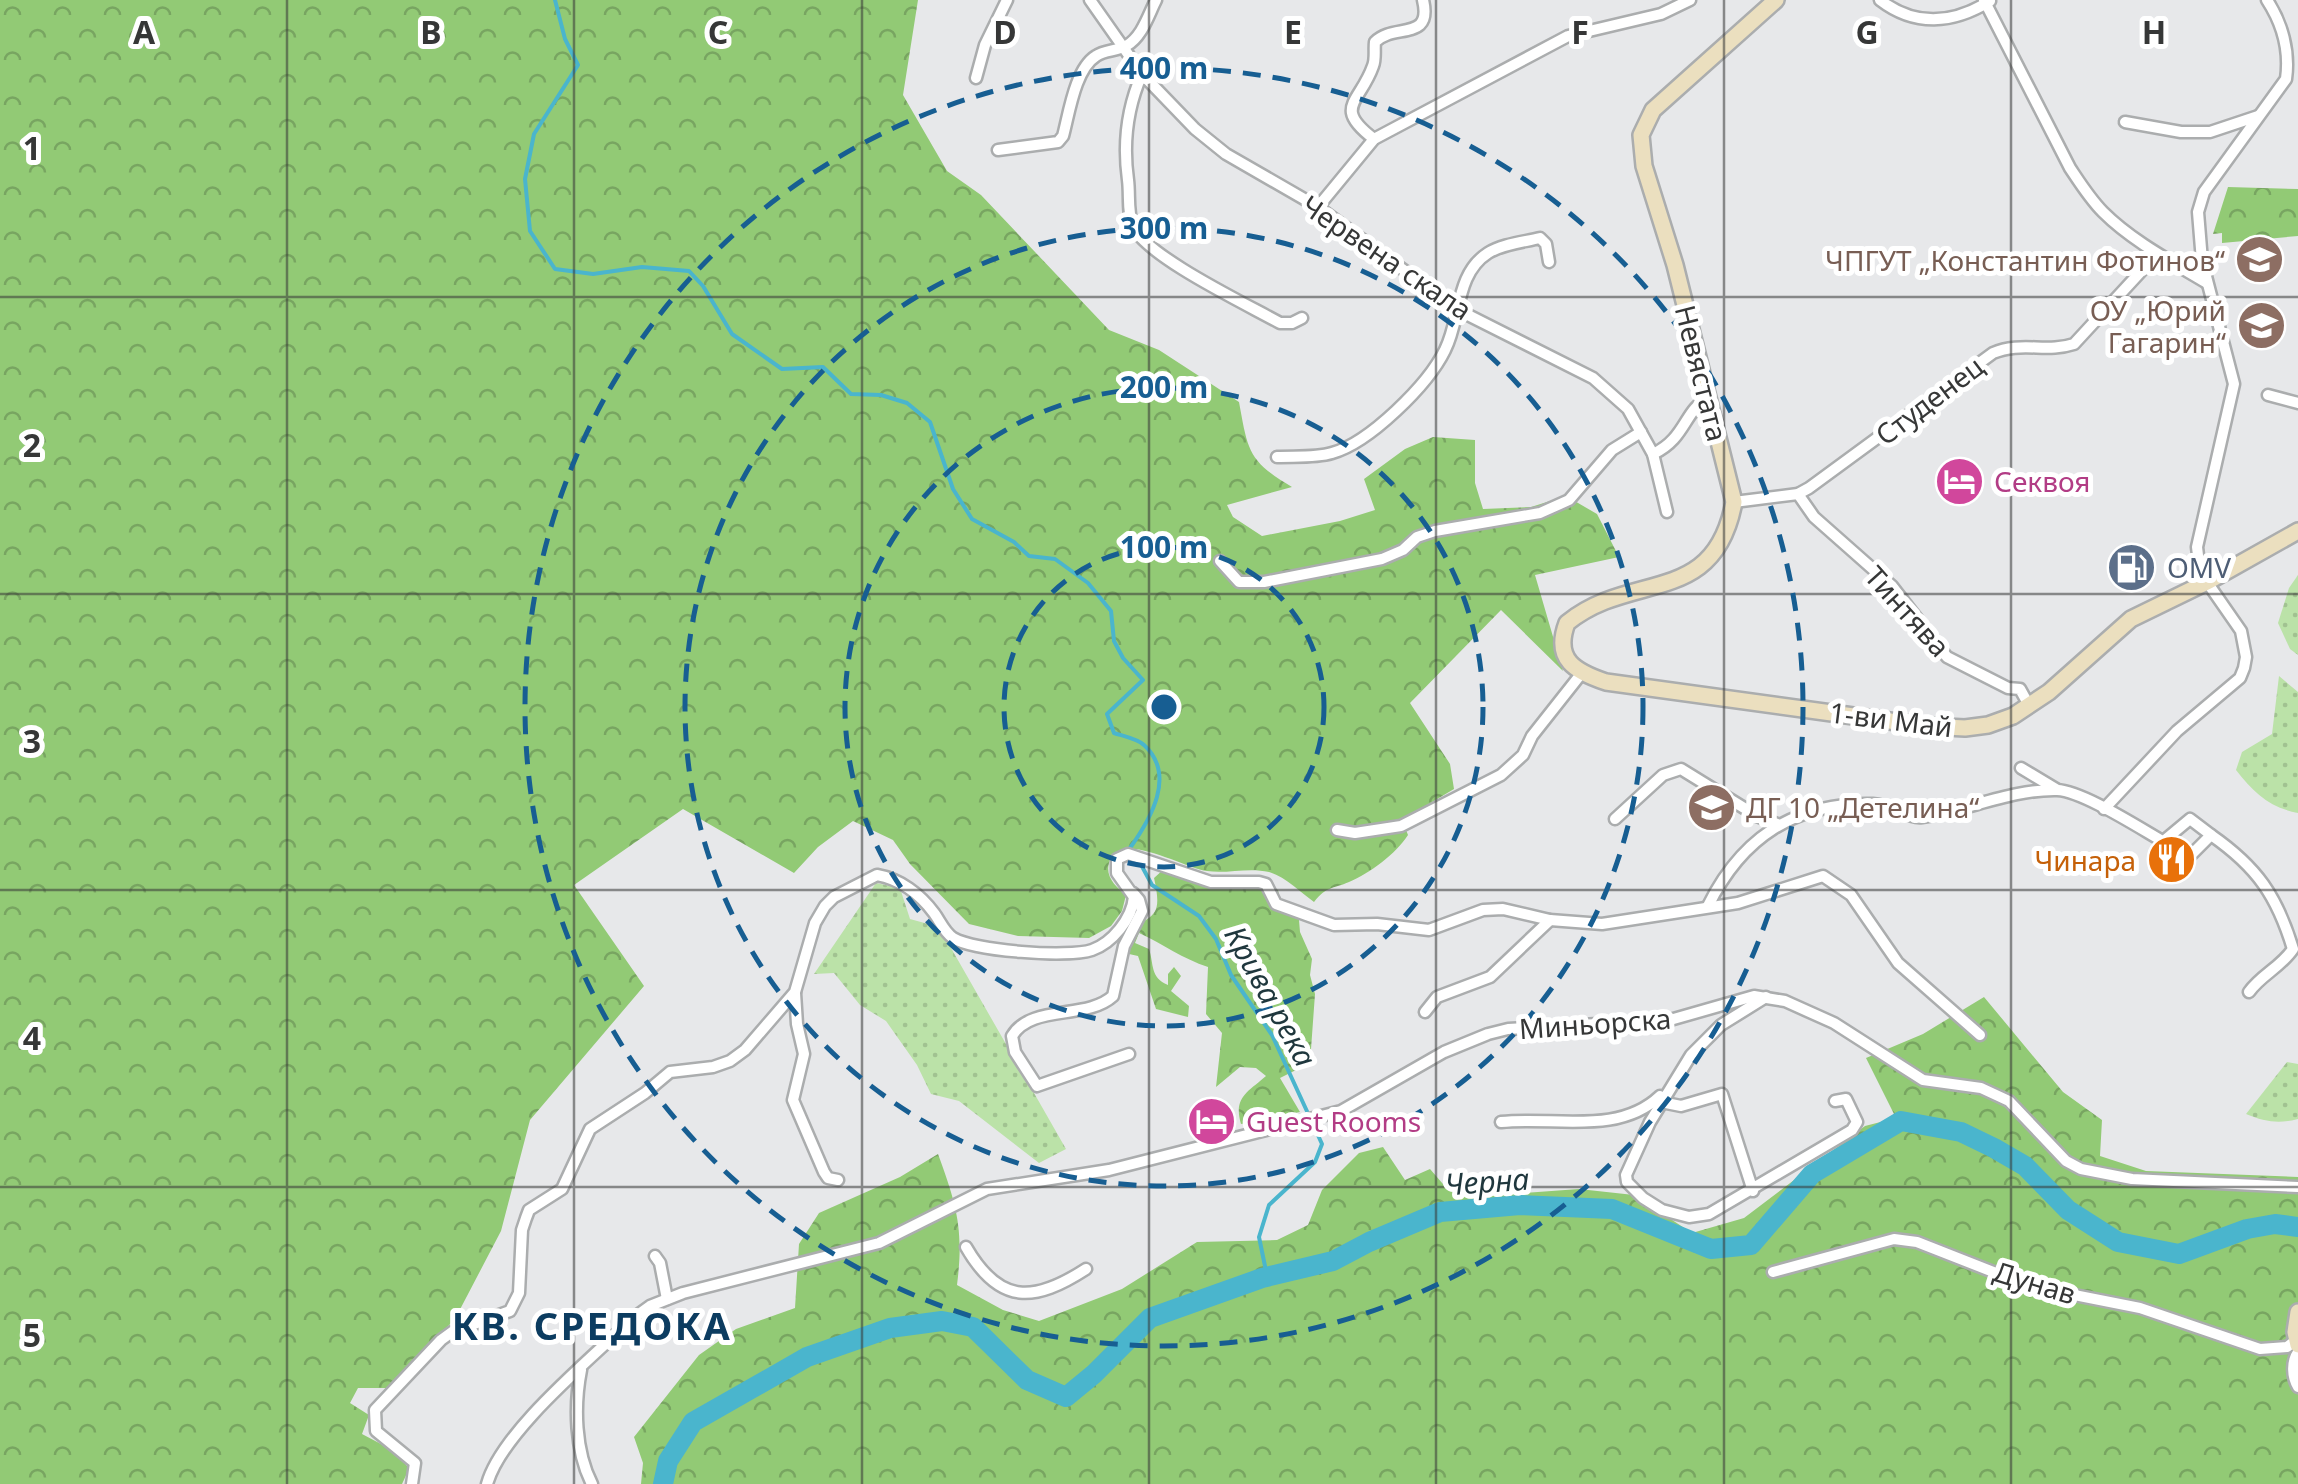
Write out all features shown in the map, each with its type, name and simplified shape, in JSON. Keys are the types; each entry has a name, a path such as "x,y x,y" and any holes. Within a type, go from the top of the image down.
{"street":[{"path":"976,78 986,44 1007,0"},
{"name":"Червена скала","path":"1090,0 1142,74 1226,154 1318,208 1458,310 1593,378 1628,409 1653,454 1668,512"},
{"path":"998,150 1058,142 1088,64 1096,56 1124,48 1141,31 1156,0"},
{"path":"1374,139 1356,125 1350,112 1374,64 1374,42 1381,35 1422,24 1426,13 1423,0"},
{"path":"1318,208 1374,139 1568,36 1661,14 1690,0"},
{"name":"Невястата","path":"1734,502 1675,265 1644,166 1641,135 1654,110 1666,98 1776,0"},
{"path":"1880,0 1899,13 1930,21 1964,16 1987,1 2070,168 2104,213 2157,254 2206,283"},
{"path":"2104,809 2177,731 2240,678 2246,656 2241,631 2200,572 2197,546 2234,384 2206,283 2198,212 2204,192 2286,79 2283,34 2272,2"},
{"path":"1142,74 1124,157 1130,215 1136,232 1172,262 1280,323 1302,318"},
{"path":"2125,122 2181,132 2210,132 2258,116"},
{"path":"1278,458 1329,454 1354,444 1402,406 1445,352 1458,300 1475,265 1490,252 1540,238 1546,244 1549,262"},
{"name":"Студенец","path":"1734,502 1798,494 1993,353 2008,347 2062,348 2074,344 2157,254"},
{"path":"2268,395 2298,403"},
{"path":"1653,454 1678,438 1694,408 1709,398"},
{"path":"1220,561 1239,582 1264,582 1382,559 1403,550 1417,537 1435,531 1540,512 1569,500 1612,450 1641,432"},
{"name":"Тинтява","path":"1798,494 1814,518 1892,586 1946,657 2008,688 2020,689 2030,707"},
{"path":"1337,830 1355,833 1402,826 1501,775 1523,755 1532,736 1581,674 1566,658 1563,635 1567,624 1606,600 1676,580 1700,567 1716,552 1729,530 1734,502"},
{"name":"1-ви Май","path":"1581,674 1606,682 1945,727 1988,725 2030,707 2132,619 2298,532"},
{"path":"2021,768 2057,790"},
{"path":"1615,820 1663,775 1682,769 1757,816 1777,824"},
{"path":"1708,906 1729,870 1777,824 1823,810 1869,804 1900,808 1910,817 1919,818 2057,790 2071,792 2189,857 2211,836"},
{"path":"2166,842 2190,819 2243,859 2265,883 2292,950 2249,992"},
{"path":"1128,1054 1037,1086 1015,1052 1012,1036 1017,1028 1036,1019 1100,1005 1113,996 1124,946 1142,910 1116,866 1117,859 1128,854 1212,882 1266,884 1276,904 1334,925 1377,924 1429,930 1483,910 1503,909 1550,920 1612,922 1738,903 1823,876 1850,895 1898,962 1980,1035"},
{"path":"838,1180 828,1178 824,1172 792,1100 804,1054 795,992 815,923 824,906 877,875 899,882 917,894 952,938 984,947 1029,952 1090,950 1103,944 1124,922 1133,906 1132,893"},
{"path":"1424,1012 1437,997 1490,976 1550,920"},
{"path":"412,1484 414,1463 376,1432 375,1410 441,1340 452,1332 510,1311 519,1293 520,1254 529,1210 566,1184 590,1129 670,1072 730,1061 762,1033 795,992"},
{"path":"1766,997 1721,1025 1691,1056 1661,1102 1626,1175 1627,1182 1642,1198 1662,1210 1702,1216 1753,1191 1852,1130 1857,1122 1846,1098 1835,1101"},
{"name":"Миньорска","path":"487,1484 506,1444 632,1319 667,1299 858,1250 988,1190 1108,1170 1323,1116 1357,1104 1444,1052 1508,1029 1670,1020 1742,998 1766,997 1785,1001 1834,1024 1923,1080 1982,1088 2008,1101 2066,1161 2081,1168 2132,1179 2298,1187"},
{"path":"1501,1122 1573,1123 1633,1114 1648,1108 1668,1089"},
{"path":"1661,1102 1681,1106 1722,1094 1753,1191"},
{"name":"Дунав","path":"1773,1272 1894,1240 1917,1242 2029,1286 2140,1308 2260,1349 2298,1346"},
{"path":"966,1247 991,1278 1016,1293 1041,1293 1056,1288 1086,1269"},
{"path":"655,1256 667,1299"},
{"path":"2298,1312 2294,1366 2298,1387"},
{"path":"581,1369 576,1398 580,1440 592,1484"}],"green space":[{"path":"0,0 918,0 903,95 947,171 981,195 1109,330 1159,350 1239,402 1252,453 1266,470 1292,487 1227,505 1233,517 1262,536 1375,510 1364,479 1405,449 1433,437 1475,440 1475,483 1483,509 1531,507 1566,496 1597,514 1619,557 1535,575 1563,671 1501,610 1410,703 1450,764 1454,789 1402,820 1408,835 1382,862 1357,878 1326,890 1314,902 1269,872 1207,871 1138,849 1125,849 1115,853 1108,868 1115,885 1126,895 1122,911 1111,926 1089,938 1018,936 969,924 910,864 893,840 853,821 818,847 794,873 683,809 574,885 644,986 530,1120 501,1231 455,1319 388,1388 358,1388 350,1403 369,1415 362,1434 398,1453 409,1469 402,1484 0,1484"},
{"path":"2228,187 2298,189 2298,236 2222,243 2222,233 2213,234"},
{"path":"2298,575 2298,655 2290,649 2278,623 2289,588"},
{"path":"2279,676 2298,692 2298,813 2263,798 2236,770 2242,752 2272,734"},
{"path":"1164,869 1203,883 1268,884 1278,890 1280,900 1298,908 1300,932 1312,959 1310,975 1315,994 1310,1063 1280,1078 1300,1112 1241,1124 1241,1101 1266,1076 1256,1068 1240,1067 1216,1087 1222,1033 1206,1014 1208,967 1139,933 1135,943 1149,949 1158,979 1168,985 1168,974 1174,967 1181,976 1171,991 1189,1006 1188,1017 1156,1009 1138,956 1120,952 1117,937 1156,910 1154,878"},
{"path":"876,883 900,888 910,919 939,927 1066,1149 1039,1163 959,1101 931,1094 917,1065 886,1021 860,1005 834,973 814,974"},
{"path":"1984,997 2063,1092 2102,1120 2100,1156 2146,1171 2298,1177 2298,1484 641,1484 643,1463 634,1437 699,1355 736,1329 795,1308 799,1244 819,1213 900,1177 938,1154 957,1218 957,1285 1003,1310 1039,1321 1122,1289 1197,1242 1277,1240 1308,1225 1322,1190 1359,1153 1383,1147 1405,1180 1430,1169 1449,1191 1495,1195 1579,1189 1634,1195 1692,1233 1744,1218 1865,1126 1896,1118 1866,1058 1923,1034"},
{"path":"2287,1062 2298,1064 2298,1119 2272,1121 2246,1114"}],"waterway":[{"name":"Крива река","path":"555,0 565,39 578,65 534,134 525,179 530,231 555,269 593,274 642,267 689,271 703,286 732,334 782,369 823,367 851,394 881,395 907,403 930,422 953,489 972,519 1014,542 1029,556 1055,559 1088,583 1111,611 1114,641 1143,680 1107,714 1114,733 1144,745 1159,770 1157,797 1130,848 1133,851"},
{"name":"Крива река","path":"1138,859 1152,885 1199,916 1216,939 1231,975 1272,1035 1322,1144 1315,1162 1269,1205 1259,1237 1266,1271 1262,1278"},
{"name":"Черна","path":"663,1484 668,1461 693,1422 807,1357 890,1328 942,1321 973,1327 1027,1380 1066,1397 1150,1318 1262,1278 1333,1261 1440,1212 1520,1205 1612,1209 1711,1249 1751,1245 1812,1174 1901,1121 1961,1132 1994,1148 2025,1166 2068,1210 2118,1242 2179,1254 2247,1229 2275,1224 2298,1227"}],"place":[{"name":"ЧПГУТ „Константин Фотинов“","path":"2260,260"},
{"name":"ОУ „Юрий Гагарин“","path":"2261,326"},
{"name":"Секвоя","path":"1959,481"},
{"name":"OMV","path":"2132,567"},
{"name":"ДГ 10 „Детелина“","path":"1711,807"},
{"name":"Чинара","path":"2171,860"},
{"name":"Guest Rooms","path":"1211,1121"}],"district":[{"name":"КВ. СРЕДОКА","path":"592,1325"}]}
